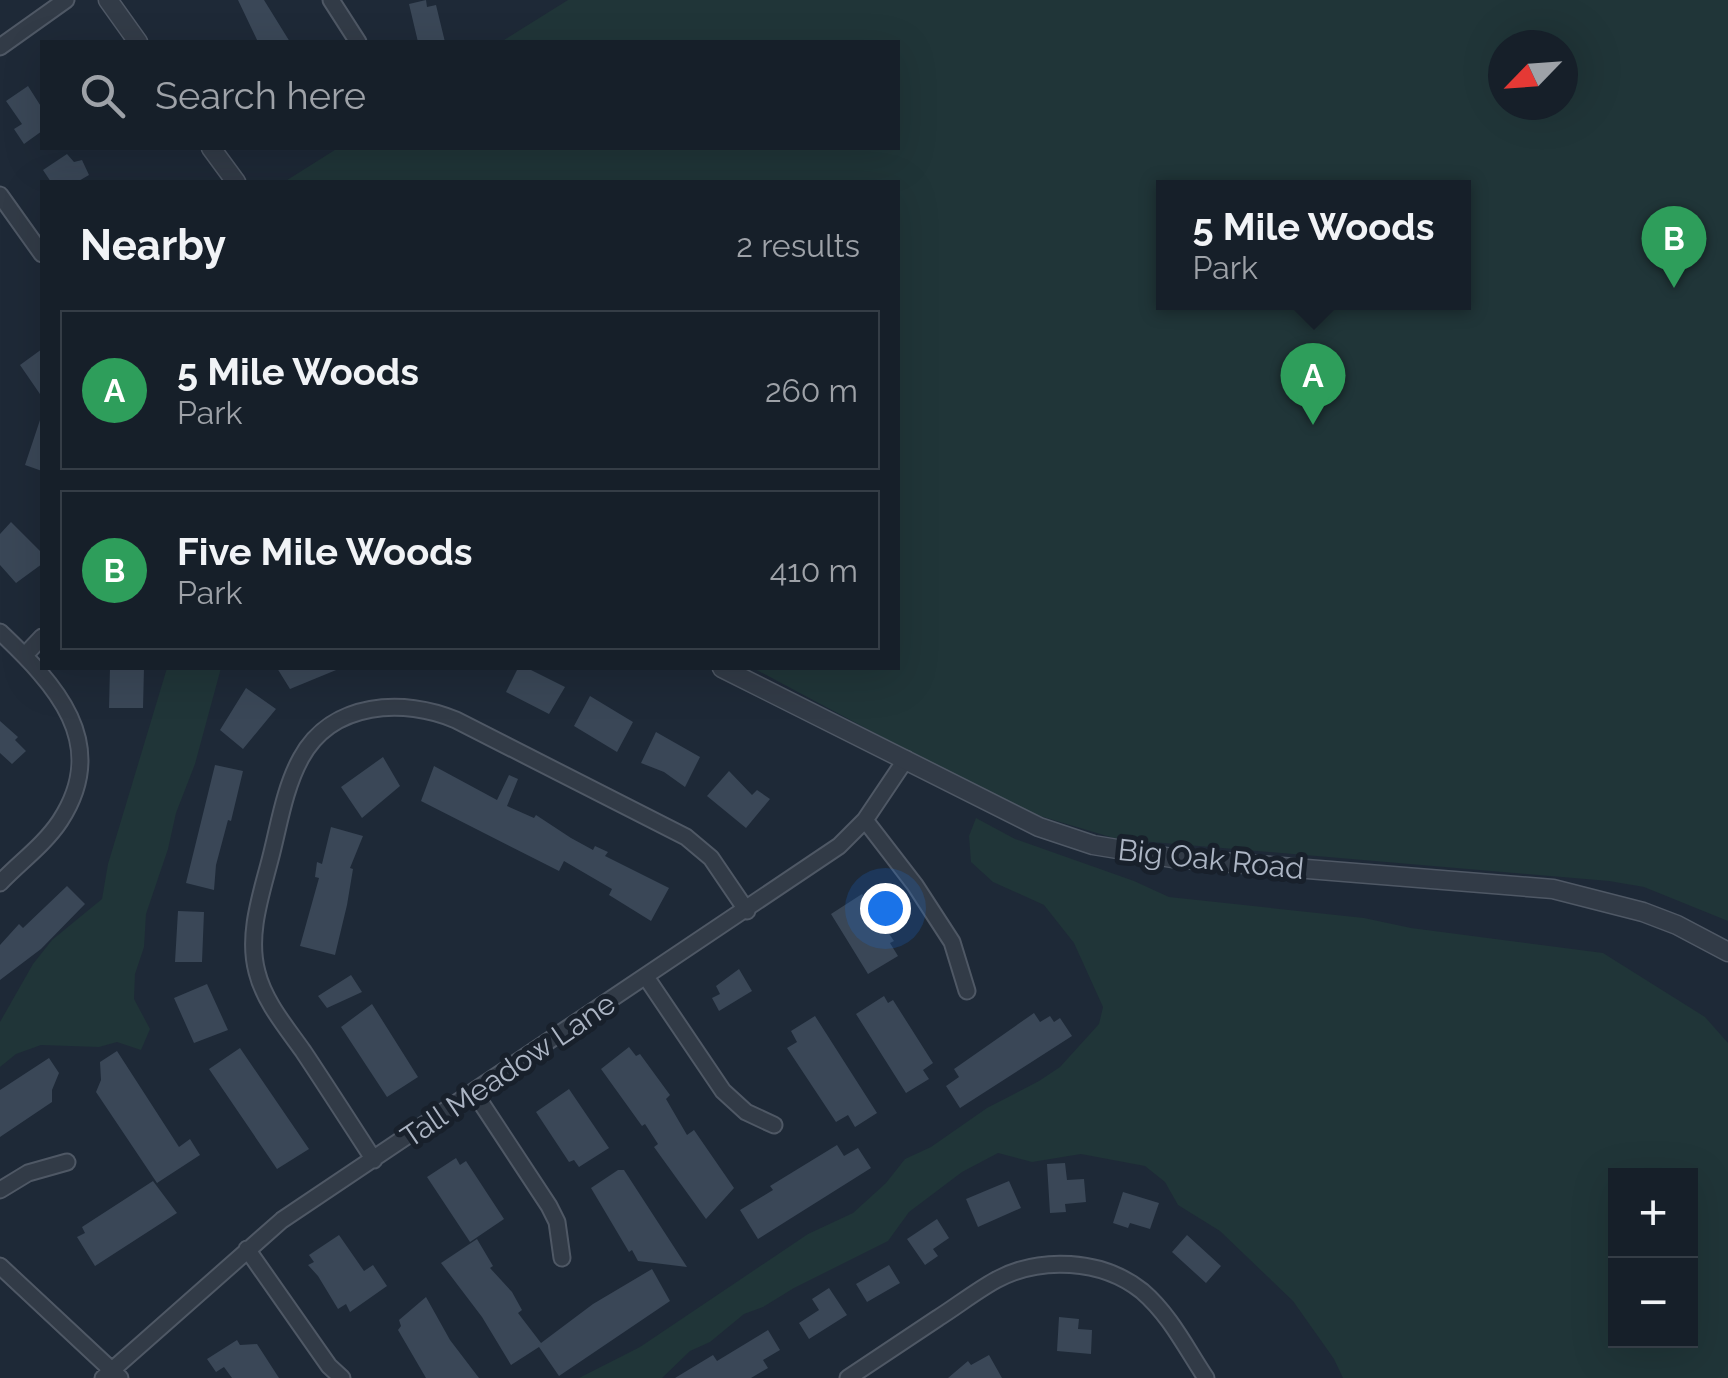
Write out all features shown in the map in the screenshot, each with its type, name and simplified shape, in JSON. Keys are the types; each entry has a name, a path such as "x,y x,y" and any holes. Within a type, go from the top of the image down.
{"street":[{"path":"0,47 66,0"},
{"path":"108,0 137,40"},
{"path":"331,0 357,40"},
{"path":"212,150 235,180"},
{"path":"0,194 40,251"},
{"path":"0,632 57,690 74,722 79,758 77,779 59,822 0,883"},
{"path":"25,656 40,639"},
{"name":"Big Oak Road","path":"726,670 1039,826 1092,846 1190,860 1553,890 1643,912 1728,952"},
{"path":"374,1160 270,1003 260,983 253,949 262,893 290,781 303,755 328,729 360,712 390,705 432,710 456,720 686,837 711,858 747,911"},
{"name":"Tall Meadow Lane","path":"111,1375 282,1220 839,846 864,820 906,759"},
{"path":"864,820 915,885 952,942 968,991"},
{"path":"646,977 723,1091 746,1112 774,1125"},
{"path":"474,1092 549,1206 557,1222 562,1258"},
{"path":"0,1190 28,1173 67,1162"},
{"path":"247,1248 329,1366 342,1378"},
{"path":"848,1378 996,1280 1035,1266 1056,1264 1100,1270 1123,1278 1142,1291 1176,1331 1206,1378"},
{"path":"0,1266 111,1375"}],"green space":[{"path":"568,0 1728,0 1728,921 1644,887 1609,881 1117,839 1040,816 955,776 757,670 900,670 900,180 287,180 335,150 900,150 900,40 504,40"},
{"path":"166,670 220,670 195,764 146,914 134,999 150,1029 141,1050 117,1042 99,1047 41,1045 16,1054 0,1067 0,1022 33,964 52,940 102,899 108,864"},
{"path":"976,818 1015,839 1169,897 1364,918 1411,928 1603,953 1705,1017 1728,1043 1728,1378 1343,1378 1293,1301 1220,1231 1178,1205 1165,1182 1145,1166 1081,1154 1032,1162 998,1153 962,1172 909,1212 888,1241 744,1314 710,1342 690,1351 662,1378 579,1378 640,1347 808,1234 853,1213 905,1159 1060,1067 1099,1024 1103,1007 1074,943 1044,905 993,882 971,862 969,836"}],"building":[{"path":"238,0 264,0 289,40 257,40"},
{"path":"426,0 427,7 436,5 445,40 418,40 409,4"},
{"path":"28,86 40,105 40,132 24,144 14,129 22,124 6,101"},
{"path":"67,154 74,162 82,160 89,175 80,180 50,180 43,170"},
{"path":"40,350 40,394 20,365"},
{"path":"40,420 40,470 25,465"},
{"path":"11,522 40,551 40,565 16,583 0,565 0,534"},
{"path":"110,670 144,670 143,708 109,708"},
{"path":"278,670 336,670 290,689"},
{"path":"517,670 531,670 565,687 549,714 506,692"},
{"path":"246,688 276,709 243,749 220,730"},
{"path":"590,696 633,722 617,752 574,726"},
{"path":"0,721 18,737 15,740 26,751 12,764 0,753"},
{"path":"656,732 700,757 685,787 664,772 641,763"},
{"path":"383,757 400,786 362,818 341,787"},
{"path":"215,765 243,771 216,865 214,890 186,883"},
{"path":"434,766 497,800 509,775 518,779 507,806 534,818 536,815 571,838 593,850 595,846 608,852 605,856 669,888 651,921 609,895 612,889 564,861 559,871 421,801"},
{"path":"729,771 752,795 757,790 770,799 746,828 707,796"},
{"path":"331,827 363,836 350,868 353,869 347,905 335,955 300,946 319,878 315,877 317,862 322,864"},
{"path":"67,886 85,904 41,949 0,980 0,945 19,924 23,928"},
{"path":"862,894 894,941 890,943 898,956 868,974 831,914"},
{"path":"178,911 204,912 202,962 175,962"},
{"path":"739,969 752,991 719,1011 712,998 720,994 716,986"},
{"path":"351,975 362,992 327,1008 318,996"},
{"path":"207,984 228,1030 194,1043 174,998"},
{"path":"884,996 888,1003 893,1000 933,1063 923,1070 929,1079 906,1093 856,1014"},
{"path":"372,1004 418,1077 387,1097 341,1027"},
{"path":"1034,1013 1040,1022 1050,1016 1054,1022 1060,1018 1072,1036 960,1108 946,1086 959,1077 954,1069"},
{"path":"815,1016 877,1113 855,1127 848,1115 836,1122 787,1048 797,1042 791,1031"},
{"path":"629,1047 636,1056 640,1054 670,1095 666,1099 687,1135 694,1130 734,1188 706,1219 654,1147 658,1144 645,1124 642,1126 601,1069"},
{"path":"240,1048 309,1149 277,1169 209,1069"},
{"path":"117,1051 179,1147 190,1139 200,1155 157,1183 96,1092 101,1080 100,1062"},
{"path":"49,1058 59,1073 52,1102 0,1137 0,1090"},
{"path":"569,1089 609,1148 579,1167 574,1160 569,1162 536,1112"},
{"path":"837,1145 844,1156 858,1148 871,1168 758,1239 740,1210 773,1190 770,1186"},
{"path":"456,1158 460,1165 466,1161 504,1219 470,1242 427,1177"},
{"path":"1065,1163 1067,1180 1084,1179 1086,1202 1065,1204 1066,1212 1050,1213 1047,1164"},
{"path":"624,1170 687,1267 638,1261 632,1250 629,1252 591,1188"},
{"path":"153,1181 177,1213 95,1266 77,1237 85,1233 82,1227"},
{"path":"1009,1181 1021,1208 978,1227 966,1199"},
{"path":"1123,1192 1159,1203 1150,1229 1113,1223"},
{"path":"937,1219 949,1238 933,1249 938,1256 925,1265 907,1239"},
{"path":"339,1235 364,1271 373,1265 387,1286 350,1312 346,1304 338,1309 308,1265 314,1262 309,1255"},
{"path":"1187,1235 1221,1266 1206,1283 1172,1252"},
{"path":"477,1239 493,1266 490,1268 512,1292 522,1310 518,1313 541,1343 593,1304 652,1269 670,1301 559,1376 539,1347 511,1365 482,1317 441,1263"},
{"path":"889,1265 900,1283 867,1302 856,1284"},
{"path":"829,1288 847,1315 809,1339 799,1323 819,1310 812,1299"},
{"path":"426,1297 450,1340 479,1378 426,1378 398,1330 399,1320"},
{"path":"1059,1317 1079,1319 1078,1329 1092,1330 1091,1354 1057,1351"},
{"path":"768,1330 780,1350 763,1360 768,1368 751,1378 675,1378 713,1355 717,1361"},
{"path":"237,1340 240,1345 257,1344 279,1378 232,1378 224,1367 216,1372 207,1359"},
{"path":"989,1355 1002,1378 948,1378 968,1361 971,1365"}],"place":[{"name":"Five Mile Woods","path":"1674,288"},
{"name":"5 Mile Woods","path":"1313,425"}]}
